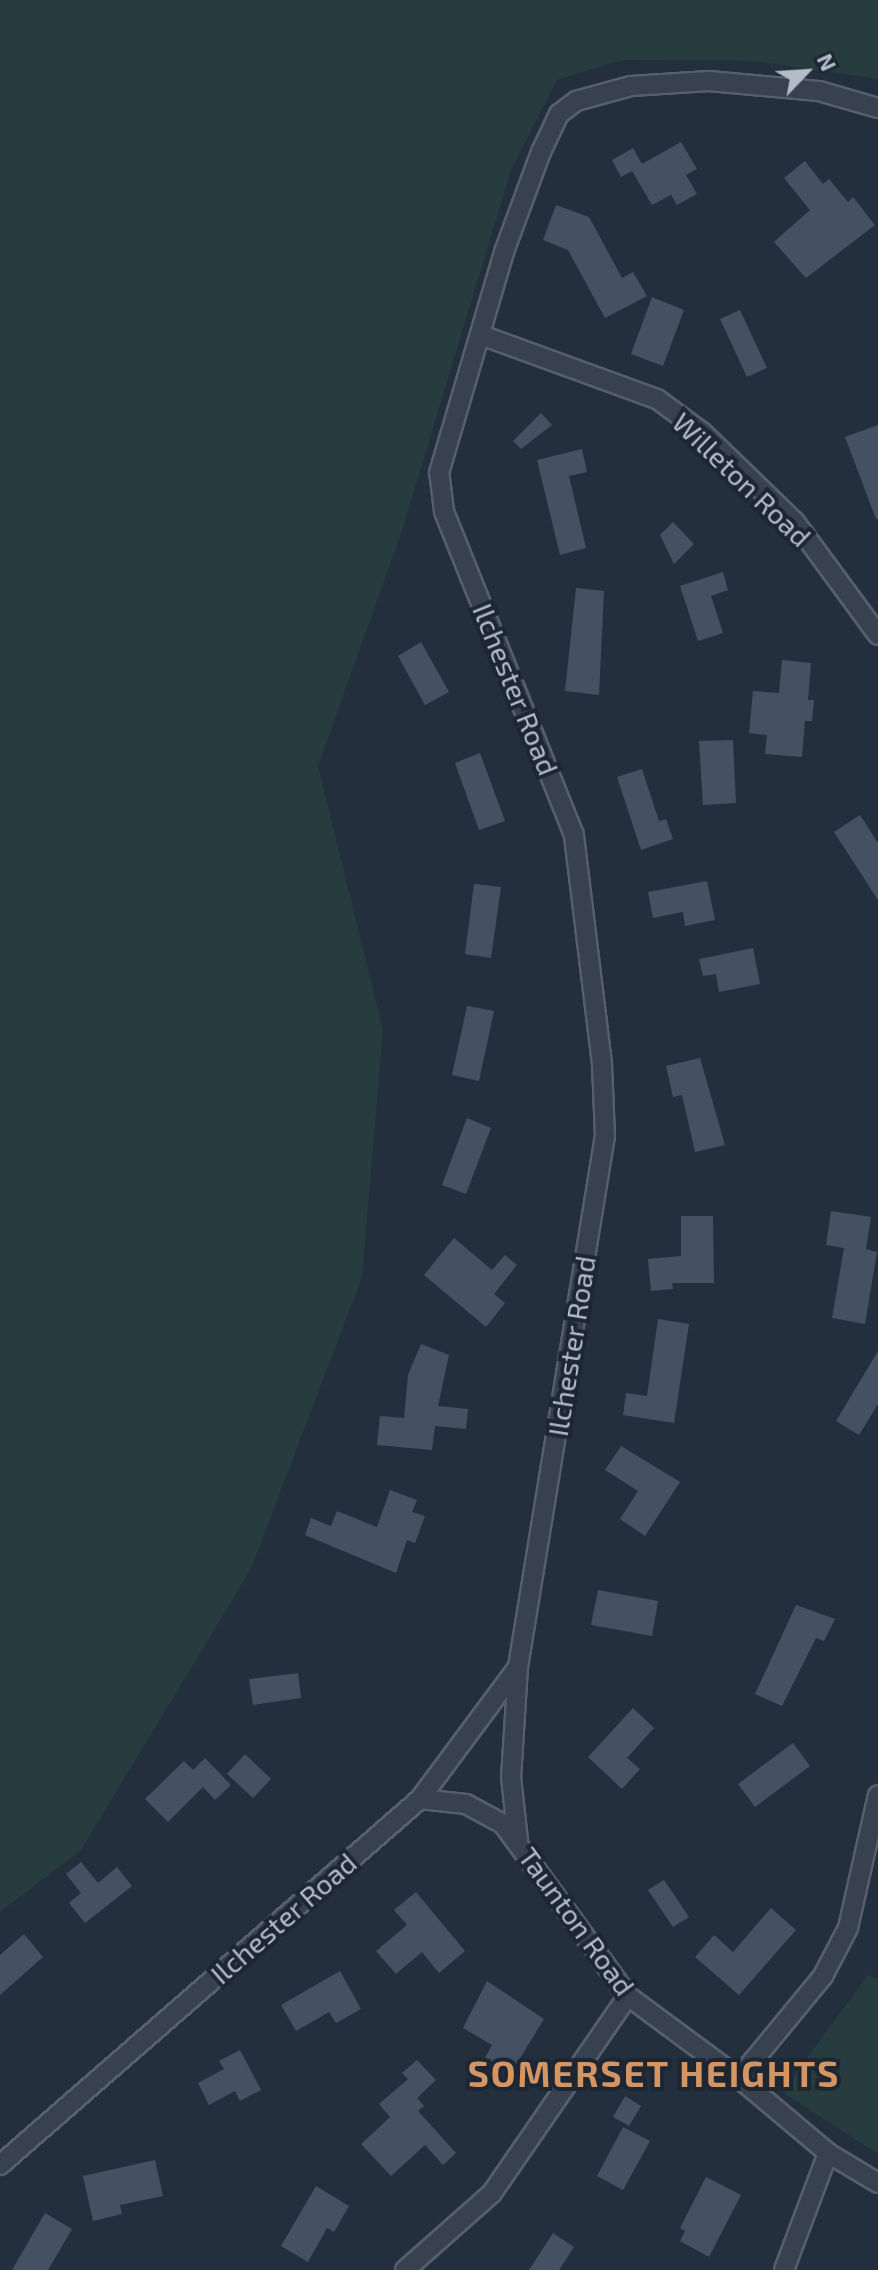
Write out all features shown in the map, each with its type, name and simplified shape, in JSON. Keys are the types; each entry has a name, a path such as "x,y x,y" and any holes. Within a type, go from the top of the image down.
{"street":[{"name":"Ilchester Road","path":"0,2165 420,1799 518,1667 604,1122 602,1064 574,835 444,511 439,473 446,435 481,335 504,252 541,152 559,114 576,101 631,86 709,81 819,91 878,108"},
{"name":"Willeton Road","path":"481,335 657,399 702,432 795,522 878,635"},
{"path":"518,1667 511,1777 518,1840"},
{"path":"739,2078 823,1976 848,1928 878,1795"},
{"name":"Taunton Road","path":"420,1799 485,1811 518,1840 628,1996 739,2078 828,2153 878,2183"},
{"path":"405,2270 492,2193 628,1996"},
{"path":"784,2270 828,2153"}],"green space":[{"path":"0,0 878,0 878,79 756,61 621,60 557,80 511,170 402,531 318,766 383,1030 362,1277 251,1569 81,1850 0,1912"},
{"path":"868,1975 878,1979 878,2154 782,2092"}],"building":[{"path":"681,142 697,169 686,175 697,194 677,205 671,195 652,205 632,171 621,177 612,160 633,148 642,164"},
{"path":"805,161 823,184 829,179 848,202 853,197 875,225 806,278 774,242 810,210 784,178"},
{"path":"556,205 589,217 622,278 633,272 647,296 605,318 568,250 543,240"},
{"path":"652,297 684,310 663,366 631,354"},
{"path":"740,310 767,368 747,377 720,319"},
{"path":"541,413 552,425 521,449 513,441"},
{"path":"878,425 878,519 876,519 845,437"},
{"path":"582,449 587,472 569,476 586,548 560,555 537,460"},
{"path":"673,522 694,544 674,564 660,535"},
{"path":"723,572 728,590 711,596 723,633 698,641 680,586"},
{"path":"576,588 604,591 599,695 565,691"},
{"path":"421,642 449,692 425,705 398,656"},
{"path":"782,660 811,663 808,700 814,700 812,721 805,721 802,757 765,754 767,735 749,733 753,691 779,693"},
{"path":"733,740 736,803 703,805 699,741"},
{"path":"480,753 505,821 479,830 455,763"},
{"path":"642,769 659,821 666,819 673,839 641,850 617,777"},
{"path":"860,815 878,843 878,900 834,832"},
{"path":"707,881 715,920 685,926 683,912 653,918 648,892"},
{"path":"474,884 501,887 491,958 465,954"},
{"path":"753,948 760,984 719,992 716,974 703,976 699,959"},
{"path":"467,1006 494,1011 479,1081 452,1075"},
{"path":"700,1058 725,1145 695,1152 682,1095 673,1097 666,1066"},
{"path":"467,1118 491,1128 466,1194 442,1185"},
{"path":"831,1211 871,1217 866,1249 877,1252 865,1324 832,1318 844,1248 826,1245"},
{"path":"681,1216 713,1216 714,1283 672,1283 673,1289 651,1291 648,1259 681,1256"},
{"path":"454,1238 492,1270 505,1255 517,1265 494,1294 505,1303 486,1327 424,1275"},
{"path":"658,1319 689,1324 674,1423 623,1415 626,1393 647,1396"},
{"path":"421,1344 449,1355 438,1406 468,1409 466,1429 435,1426 432,1450 377,1445 380,1416 404,1418 408,1375"},
{"path":"878,1351 878,1404 859,1435 836,1421"},
{"path":"621,1446 680,1482 645,1536 620,1519 638,1491 605,1470"},
{"path":"390,1490 417,1500 412,1512 425,1516 415,1543 407,1540 396,1573 305,1535 311,1518 331,1526 337,1511 377,1527"},
{"path":"598,1590 658,1601 652,1636 591,1625"},
{"path":"796,1605 835,1619 824,1641 816,1638 782,1706 755,1694"},
{"path":"298,1673 301,1698 253,1705 249,1679"},
{"path":"633,1708 654,1728 627,1758 640,1769 622,1789 588,1757"},
{"path":"793,1743 810,1766 755,1807 738,1784"},
{"path":"245,1754 271,1779 253,1798 227,1774"},
{"path":"205,1758 231,1785 215,1800 203,1787 168,1822 145,1799 184,1761 193,1770"},
{"path":"81,1862 98,1883 117,1867 132,1886 85,1923 69,1903 81,1893 66,1874"},
{"path":"664,1880 689,1917 673,1927 648,1890"},
{"path":"416,1892 465,1951 439,1973 422,1952 396,1974 376,1951 407,1925 394,1910"},
{"path":"771,1908 796,1930 739,1995 695,1957 714,1935 733,1952"},
{"path":"24,1934 43,1957 0,1995 0,1955"},
{"path":"340,1971 361,2009 336,2023 329,2012 296,2031 281,2005"},
{"path":"487,1981 544,2019 511,2073 485,2058 492,2045 463,2028"},
{"path":"240,2050 261,2090 240,2101 235,2091 209,2105 198,2083 224,2069 219,2061"},
{"path":"417,2060 436,2080 417,2098 424,2106 418,2111 456,2153 443,2165 425,2145 391,2176 361,2144 390,2117 379,2104 408,2079 402,2073"},
{"path":"625,2096 641,2106 629,2126 613,2117"},
{"path":"623,2127 650,2141 623,2190 597,2176"},
{"path":"155,2160 163,2196 120,2205 122,2214 93,2221 83,2176"},
{"path":"706,2177 741,2195 709,2257 680,2241 685,2231 680,2228"},
{"path":"316,2186 349,2206 334,2232 327,2228 308,2262 281,2246"},
{"path":"45,2213 72,2229 48,2270 12,2270"},
{"path":"553,2233 574,2247 559,2270 529,2270"}],"district":[{"name":"SOMERSET HEIGHTS","path":"654,2073"}]}
